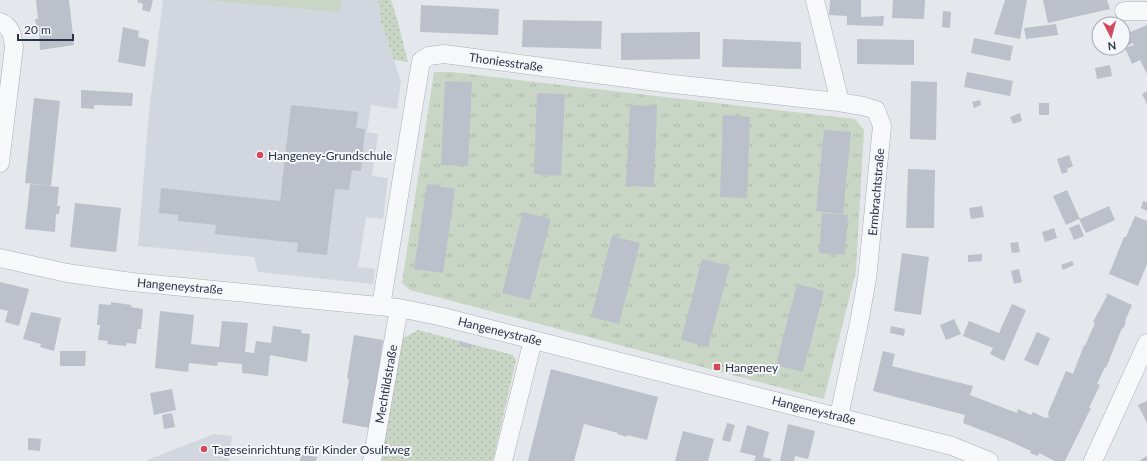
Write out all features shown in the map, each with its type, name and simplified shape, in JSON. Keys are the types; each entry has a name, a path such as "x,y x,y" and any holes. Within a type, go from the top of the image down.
{"street":[{"path":"815,0 838,94 838,102"},
{"path":"1124,12 1147,10"},
{"path":"0,22 6,24 13,35 14,47 0,163"},
{"name":"Thoniesstraße","path":"381,306 421,61 430,56 444,54 679,85 838,102"},
{"name":"Ermbrachtstraße","path":"838,102 863,106 876,110 882,126 867,279 859,323 838,416"},
{"name":"Hangeneystraße","path":"0,258 67,273 132,282 399,308 443,317 952,446 989,461"},
{"name":"Mechtildstraße","path":"372,461 399,308"},
{"path":"503,461 533,340"},
{"path":"1093,461 1147,343"}],"shaded area":[{"name":"Hangeney-Grundschule","path":"163,0 378,0 381,22 401,81 397,109 371,105 367,132 378,134 372,176 388,178 383,219 366,217 358,267 375,269 373,284 258,272 254,257 138,246 149,112"},
{"name":"Tageseinrichtung für Kinder Osulfweg","path":"214,434 232,436 229,461 145,461"}],"green space":[{"path":"203,0 342,0 340,12"},
{"path":"378,0 391,0 408,62 394,60 381,22"},
{"path":"434,72 451,72 855,119 864,130 856,271 824,399 410,290 402,283"},
{"path":"418,330 513,355 516,360 493,461 382,461 379,452 399,340"}],"building":[{"path":"36,0 69,0 74,45 40,50 39,26 36,26 35,19 38,19"},
{"path":"138,0 153,0 150,12 142,10 143,4 137,2"},
{"path":"830,0 861,0 861,17 884,16 883,26 847,25 847,16 829,15"},
{"path":"893,0 925,0 924,19 892,18"},
{"path":"1005,0 1027,0 1020,39 994,34"},
{"path":"1043,0 1107,0 1110,9 1048,23"},
{"path":"421,5 499,9 498,35 420,32"},
{"path":"943,11 951,12 950,28 942,27"},
{"path":"523,20 602,21 601,49 522,47"},
{"path":"1056,24 1058,35 1026,39 1024,28"},
{"path":"1147,25 1147,74 1140,60 1132,64 1128,56 1131,56 1131,46 1134,45 1133,43 1131,44 1131,32"},
{"path":"123,27 139,31 138,37 149,40 145,67 118,62"},
{"path":"700,32 700,59 621,60 621,33"},
{"path":"974,38 1013,46 1010,61 971,53"},
{"path":"723,39 801,42 801,69 722,67"},
{"path":"857,39 914,40 914,65 857,64"},
{"path":"1110,65 1112,76 1097,79 1095,68"},
{"path":"967,72 1013,81 1010,96 964,87"},
{"path":"445,81 472,82 468,166 441,165"},
{"path":"911,81 937,82 936,140 910,139"},
{"path":"81,90 133,93 132,106 94,105 94,109 81,108"},
{"path":"1147,91 1147,104 1142,94"},
{"path":"537,93 565,94 561,176 534,174"},
{"path":"34,98 60,101 51,186 25,183"},
{"path":"980,100 981,105 974,108 972,102"},
{"path":"1039,103 1049,103 1049,115 1039,115"},
{"path":"291,105 358,112 356,128 365,129 361,171 352,170 349,190 335,189 327,255 297,252 298,243 215,234 216,225 178,221 178,215 159,213 161,188 280,201"},
{"path":"630,105 657,106 654,187 626,186"},
{"path":"1020,113 1022,121 1013,124 1010,117"},
{"path":"723,115 750,117 747,198 720,197"},
{"path":"824,130 851,132 843,214 816,211"},
{"path":"1069,155 1073,166 1067,169 1068,172 1062,174 1057,159"},
{"path":"908,169 935,170 934,228 906,228"},
{"path":"30,184 59,187 57,206 60,206 59,214 56,214 55,232 25,229"},
{"path":"427,184 455,189 443,273 414,269"},
{"path":"1067,190 1080,219 1109,206 1115,220 1086,233 1079,219 1066,225 1053,196"},
{"path":"1143,201 1147,202 1147,211 1141,208"},
{"path":"75,203 121,208 116,252 70,247"},
{"path":"982,206 984,217 971,219 969,208"},
{"path":"523,212 551,219 530,300 502,293"},
{"path":"822,213 848,215 845,255 819,253"},
{"path":"1135,216 1147,221 1147,264 1138,286 1109,274 1124,237 1126,237"},
{"path":"1079,224 1084,236 1074,240 1069,228"},
{"path":"1054,228 1057,238 1045,242 1042,232"},
{"path":"612,236 640,243 619,324 591,317"},
{"path":"1018,242 1020,252 1012,253 1010,243"},
{"path":"902,253 929,257 921,315 894,311"},
{"path":"982,254 982,261 968,262 968,255"},
{"path":"702,259 730,266 708,347 681,340"},
{"path":"1072,261 1074,265 1063,270 1061,265"},
{"path":"1019,269 1022,282 1014,284 1011,271"},
{"path":"0,282 29,289 19,326 5,322 8,311 0,309"},
{"path":"797,284 824,291 803,372 776,365"},
{"path":"1106,293 1132,305 1106,368 1105,367 1097,384 1100,385 1089,408 1091,408 1065,461 1055,461 1039,453 1038,456 1030,453 1031,451 1007,440 963,423 965,415 873,391 883,351 895,354 892,366 973,386 970,395 1017,413 1018,409 1031,415 1033,412 1045,418 1049,417 1048,413 1066,371 1073,374 1084,345 1085,346 1095,323 1093,322 1107,296"},
{"path":"111,302 131,305 131,307 143,309 141,329 138,329 136,344 127,343 126,346 107,344 108,341 98,340 100,325 97,325 99,304 111,305"},
{"path":"1012,304 1026,310 1004,361 990,354 993,348 963,336 969,321 999,333"},
{"path":"160,311 194,315 191,344 219,347 222,321 248,323 245,352 254,353 256,341 271,343 273,326 302,330 301,333 310,334 307,362 270,355 268,376 242,373 242,364 218,362 217,366 189,363 188,372 155,368"},
{"path":"31,312 61,318 54,351 40,347 41,344 23,339"},
{"path":"954,319 961,334 946,340 940,325"},
{"path":"891,326 905,329 904,336 890,333"},
{"path":"1037,332 1050,338 1038,366 1024,360"},
{"path":"354,335 383,340 370,428 342,423"},
{"path":"460,341 472,345 471,349 459,346"},
{"path":"60,351 86,351 85,366 60,366"},
{"path":"551,369 658,397 647,440 627,435 627,437 617,434 618,433 584,424 574,461 528,461"},
{"path":"172,389 176,410 154,415 150,393"},
{"path":"1147,401 1147,423 1138,405"},
{"path":"172,413 175,427 164,429 162,415"},
{"path":"727,423 735,425 730,442 722,440"},
{"path":"788,424 815,431 808,459 795,456 794,461 780,461"},
{"path":"747,425 769,432 763,457 771,459 771,461 754,461 756,456 740,452"},
{"path":"683,431 714,439 708,461 675,461"},
{"path":"28,438 41,439 40,451 28,450"},
{"path":"301,454 317,457 316,461 300,461"},
{"path":"1147,456 1147,461 1140,461 1142,459"}],"place":[{"name":"Hangeney-Grundschule","path":"260,155"},
{"name":"Hangeney","path":"717,367"},
{"name":"Tageseinrichtung für Kinder Osulfweg","path":"204,449"}]}
